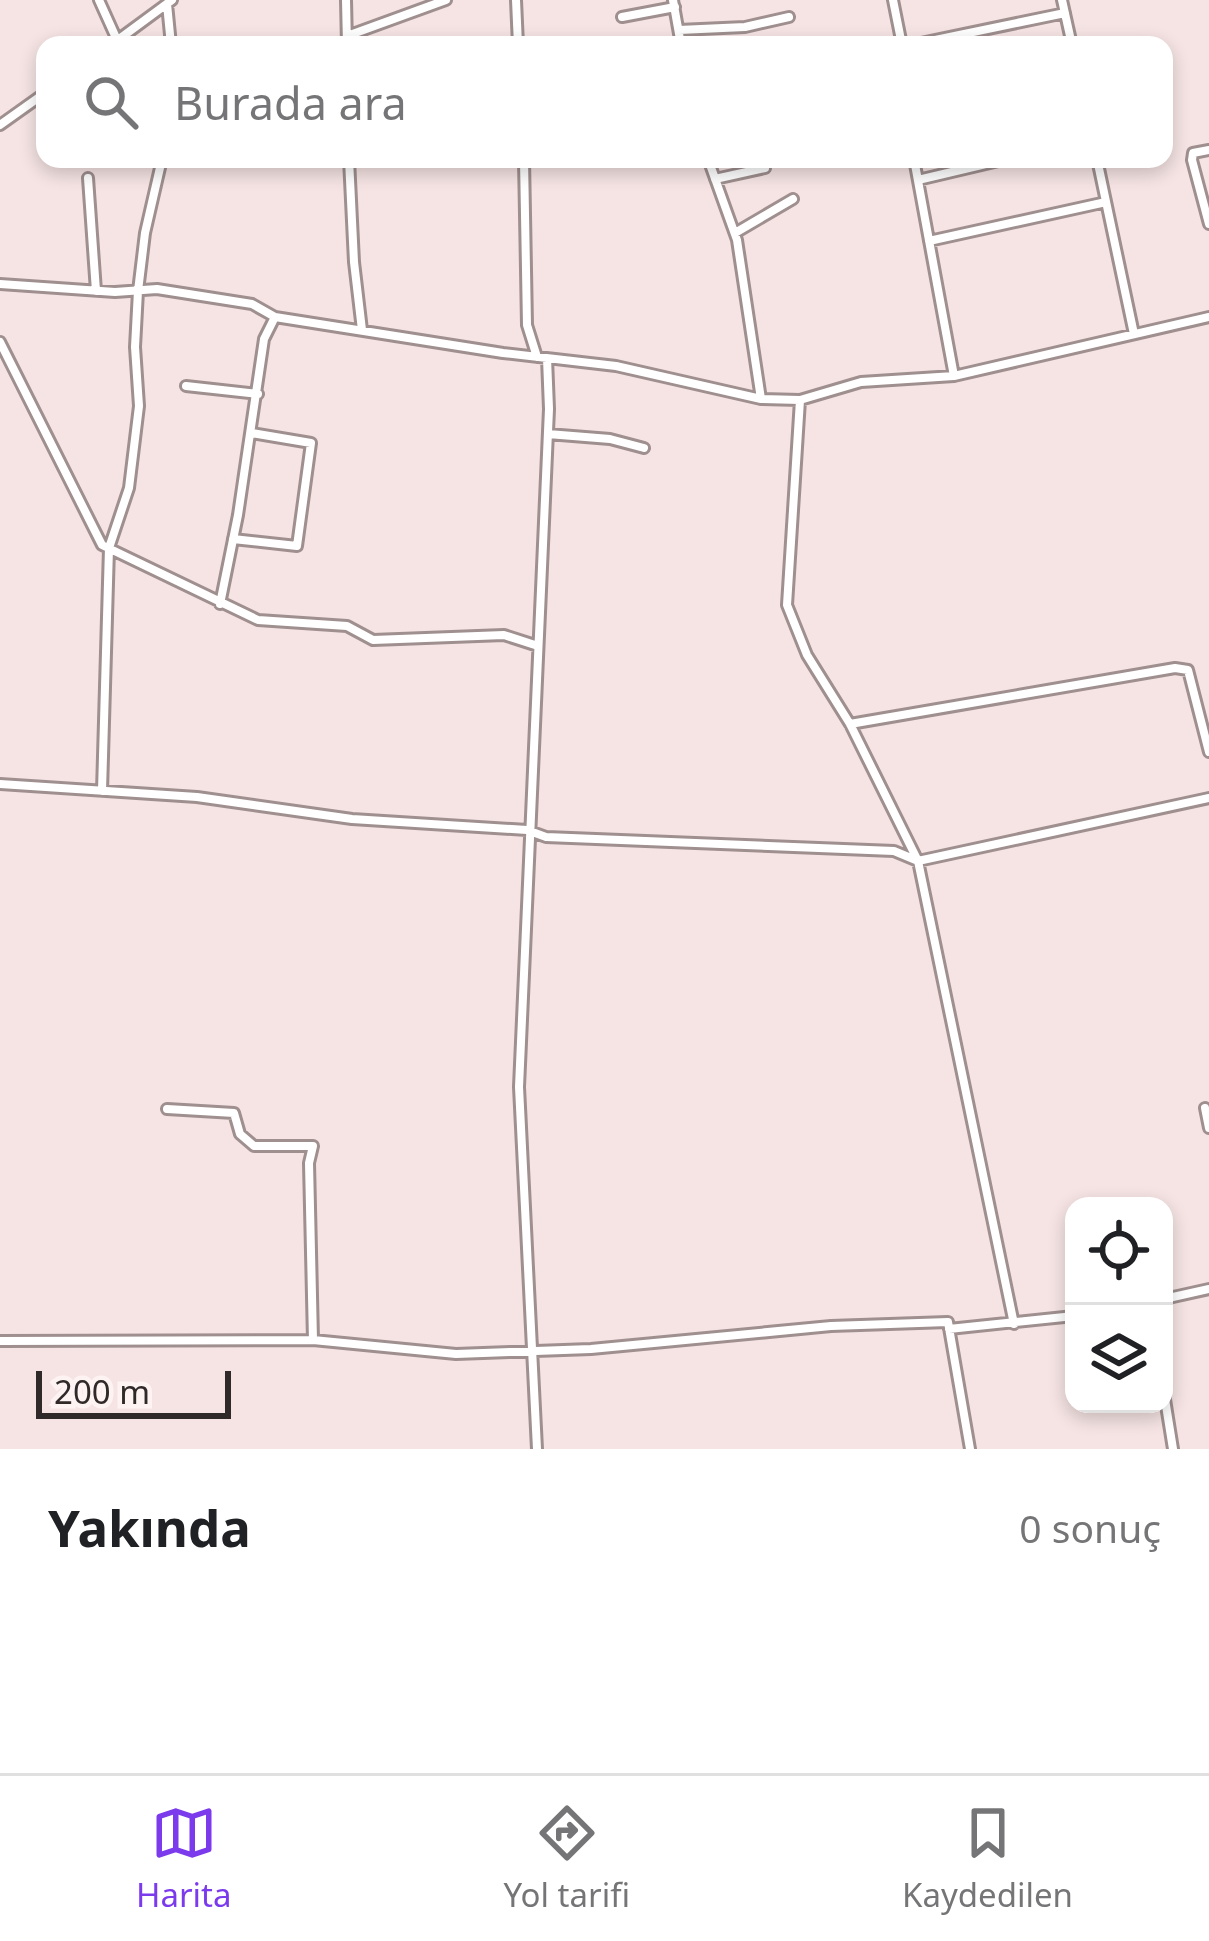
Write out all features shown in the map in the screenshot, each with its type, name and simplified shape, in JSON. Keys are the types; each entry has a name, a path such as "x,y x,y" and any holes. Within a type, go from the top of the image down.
{"street":[{"path":"99,0 112,36"},
{"path":"346,0 347,36"},
{"path":"357,36 446,0"},
{"path":"516,0 518,36"},
{"path":"893,0 900,36"},
{"path":"1062,0 1070,36"},
{"path":"123,36 164,3 170,36"},
{"path":"622,17 674,4 680,36"},
{"path":"954,36 1065,13"},
{"path":"679,30 745,27 789,17"},
{"path":"0,125 36,99"},
{"path":"1209,150 1193,153 1192,160 1209,224"},
{"path":"102,791 109,548 125,506 136,426 138,290 160,168"},
{"path":"349,168 362,330"},
{"path":"524,168 527,326 542,358 548,434 519,1087 537,1449"},
{"path":"712,168 735,233 761,399"},
{"path":"716,179 765,168"},
{"path":"916,168 954,376"},
{"path":"918,180 969,168"},
{"path":"1098,168 1134,334"},
{"path":"88,178 96,291"},
{"path":"735,233 793,200"},
{"path":"929,241 1106,202"},
{"path":"0,284 96,291 157,289 253,304 275,317 616,366 761,399 800,400 861,382 954,376 1209,317"},
{"path":"220,604 265,339 275,317"},
{"path":"0,342 102,545 258,620 347,626 373,640 505,635 538,646"},
{"path":"186,386 258,394"},
{"path":"800,400 787,605 807,655 850,724 918,861 1014,1324"},
{"path":"233,539 297,546 311,443 252,433"},
{"path":"548,434 644,448"},
{"path":"850,724 1175,668 1188,670 1209,752"},
{"path":"0,784 197,797 352,820 527,830 546,837 893,851 918,861 1209,798"},
{"path":"1205,1108 1209,1128"},
{"path":"166,1109 234,1114 240,1134 254,1146 313,1146 309,1163 313,1340"},
{"path":"1173,1297 1209,1289"},
{"path":"949,1329 1065,1317"},
{"path":"0,1341 313,1340 457,1354 532,1352 831,1326 948,1322 970,1449"},
{"path":"1167,1413 1173,1449"}]}
